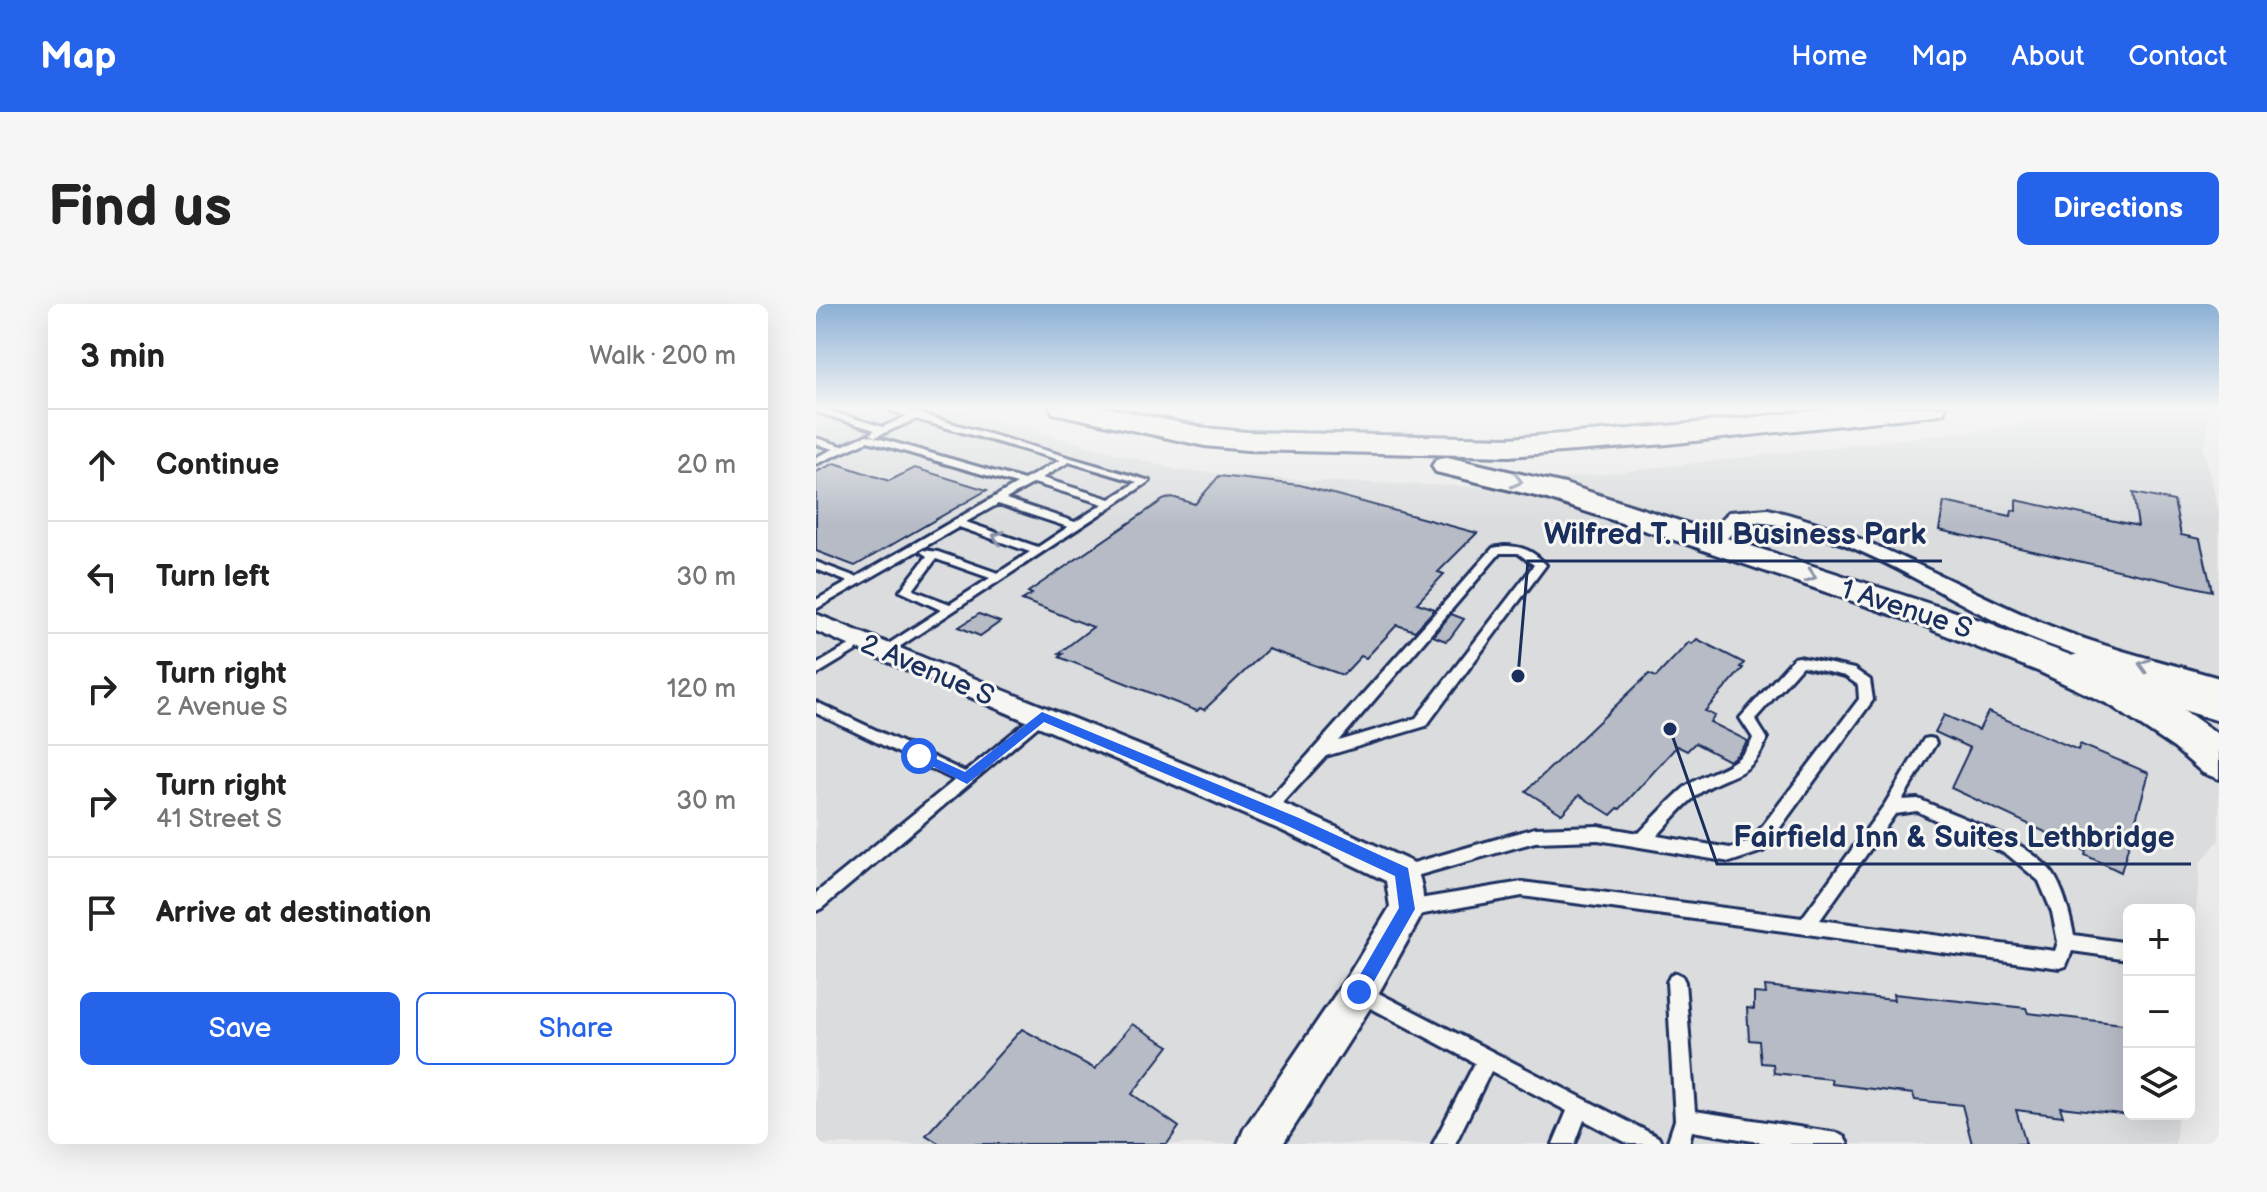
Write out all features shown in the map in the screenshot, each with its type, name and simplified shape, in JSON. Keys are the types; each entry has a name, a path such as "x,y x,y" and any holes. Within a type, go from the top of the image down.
{"highway":[{"path":"1287,446 1464,469 1554,491 1711,542"},
{"path":"1474,446 1520,446"},
{"path":"1947,621 2126,696 2202,744 2219,761"}],"main road":[{"name":"1 Avenue S","path":"1711,542 2219,707"}],"street":[{"name":"1 Avenue S","path":"1711,542 1736,516 1760,514 1780,517 1867,548 2010,619 2056,638 2219,687"},
{"name":"2 Avenue S","path":"816,622 1267,811 1404,891"},
{"path":"1259,1144 1359,992 1404,891"}],"lane":[{"path":"833,446 842,449"},
{"path":"816,461 848,446"},
{"path":"897,446 1111,503"},
{"path":"816,671 951,609 1145,481 1022,446"},
{"path":"816,605 1068,459"},
{"path":"997,500 1077,526"},
{"path":"958,523 1039,551"},
{"path":"1267,811 1497,550 1511,547 1533,555 1540,565 1421,722 1321,752"},
{"path":"915,548 1000,577"},
{"path":"934,554 906,591 951,609"},
{"path":"816,565 857,581"},
{"path":"1404,891 1535,835 1598,833 1642,841 1730,855 1757,846 1866,700 1865,683 1849,672 1799,661 1747,718 1760,738 1756,754 1736,770 1692,790 1642,841"},
{"path":"816,707 967,779"},
{"path":"816,903 1042,717"},
{"path":"1806,926 1890,808 1929,743"},
{"path":"1404,891 1522,889 2060,960 2067,942 2061,912 2045,876 2014,850 1918,805 1890,808"},
{"path":"2067,942 2123,950"},
{"path":"1676,982 1685,1120 1678,1144"},
{"path":"1359,992 1651,1144"},
{"path":"1444,1144 1487,1059"},
{"path":"1564,1144 1579,1107"},
{"path":"1685,1120 1837,1144"}],"shaded area":[{"path":"816,446 1090,446 1177,470 1310,481 1488,487 1841,446 2204,446 2219,512 2219,840 2200,863 2195,922 2195,904 2123,904 2123,1120 2177,1120 2175,1144 816,1144"}],"building":[{"path":"835,463 889,481 915,468 987,490 855,566 816,551 816,472"},
{"path":"1219,476 1300,485 1477,533 1438,572 1444,574 1417,603 1435,609 1415,631 1397,625 1366,658 1361,656 1343,675 1268,649 1204,710 1200,708 1197,711 1059,657 1063,654 1059,653 1093,627 1022,600 1032,594 1028,592 1163,500 1172,497 1195,504"},
{"path":"2133,493 2174,501 2181,535 2200,539 2212,591 1939,530 1944,502 2011,516 2012,510 2016,511 2016,500 2138,526"},
{"path":"979,614 1000,622 980,636 959,627"},
{"path":"1451,614 1464,619 1450,638 1446,641 1433,636"},
{"path":"1697,639 1744,663 1705,711 1715,716 1710,722 1748,741 1738,754 1729,761 1695,743 1687,751 1677,746 1611,815 1579,795 1562,814 1526,791 1649,674 1656,677 1689,642 1692,644"},
{"path":"1988,712 2078,750 2080,744 2149,773 2121,872 2085,855 2086,851 1951,788 1970,748 1935,732 1944,715 1979,730"},
{"path":"1765,986 1894,1000 1893,994 2026,1008 2028,1013 2123,1024 2123,1114 2060,1107 2063,1116 2016,1110 2026,1144 1972,1144 1962,1105 1915,1100 1913,1094 1832,1084 1831,1079 1774,1073 1773,1064 1761,1063 1759,1041 1749,1040 1747,1008 1754,1009 1754,993 1766,994"},
{"path":"1132,1024 1169,1046 1132,1094 1179,1127 1167,1144 940,1144 926,1135 1022,1029 1095,1069"}],"place":[{"name":"Wilfred T. Hill Business Park","path":"1518,676"},
{"name":"Fairfield Inn & Suites Lethbridge","path":"1670,729"}],"route":[{"path":"919,756 967,779 1042,717 1294,822 1402,873 1407,909 1359,992"}]}
